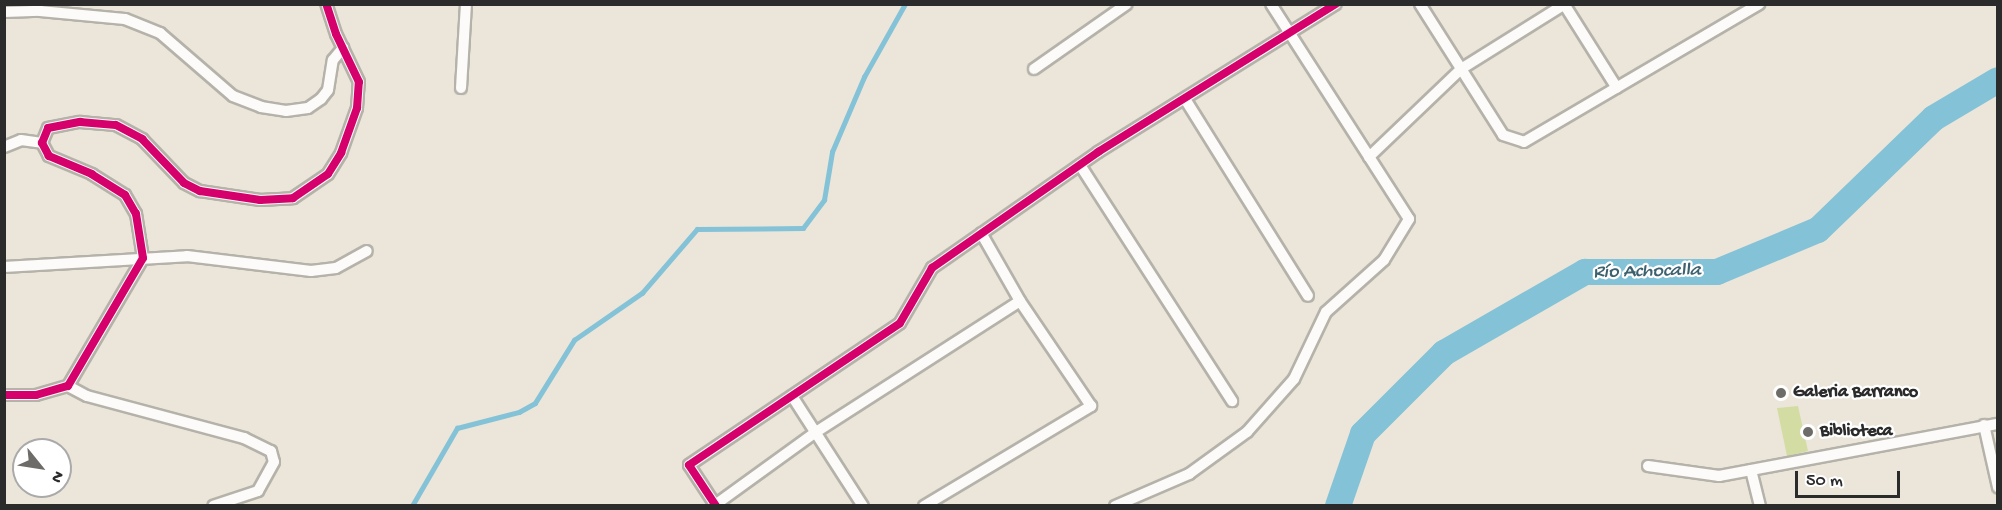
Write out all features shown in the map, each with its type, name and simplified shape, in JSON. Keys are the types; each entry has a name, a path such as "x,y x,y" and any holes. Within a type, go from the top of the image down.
{"street":[{"path":"42,143 48,128 58,124 98,121 116,125 142,140 184,183 200,192 260,200 293,198 328,174 351,130 359,82 326,4"},
{"path":"461,88 466,4"},
{"path":"1034,69 1127,4"},
{"path":"1114,506 1189,474 1247,432 1294,379 1326,312 1384,260 1401,238 1409,219 1271,4"},
{"path":"1020,301 816,432 716,505 690,465 900,323 932,268 981,233 1080,165 1336,4"},
{"path":"1420,4 1503,135 1524,141 1759,4"},
{"path":"1369,157 1461,69 1565,5 1617,87"},
{"path":"4,12 29,8 125,19 160,33 233,96 261,107 286,111 308,108 321,99 328,90 333,60 343,48"},
{"path":"1185,99 1308,296"},
{"path":"4,147 21,140 42,143 56,161 92,174 125,195 136,214 143,258 68,386"},
{"path":"1080,165 1232,401"},
{"path":"924,506 1091,406 1020,301 981,233"},
{"path":"4,267 188,256 311,271 336,268 367,251"},
{"path":"4,395 36,395 68,386 87,396 244,438 271,451 274,462 258,491 213,506"},
{"path":"792,396 863,506"},
{"path":"1648,466 1719,476 1998,424"},
{"path":"1984,425 1998,487"},
{"path":"1751,470 1760,506"}],"green space":[{"path":"1798,406 1808,451 1787,456 1777,408"}],"waterway":[{"path":"412,506 457,428 519,412 535,403 574,340 642,293 697,229 803,228 824,200 832,152 864,77 905,4"},
{"name":"Río Achocalla","path":"1338,506 1363,434 1444,353 1585,272 1717,272 1818,230 1934,118 1998,80"}],"cycle path":[{"path":"4,395 36,395 68,386 143,258 136,214 125,195 92,174 49,156 42,143 48,128 80,122 116,125 142,139 184,183 200,191 260,200 293,198 328,174 341,153 357,108 359,82 336,34 326,4"},
{"path":"716,506 689,465 900,323 932,268 1098,152 1336,4"}],"place":[{"name":"Galeria Barranco","path":"1781,393"},
{"name":"Biblioteca","path":"1808,432"}]}
